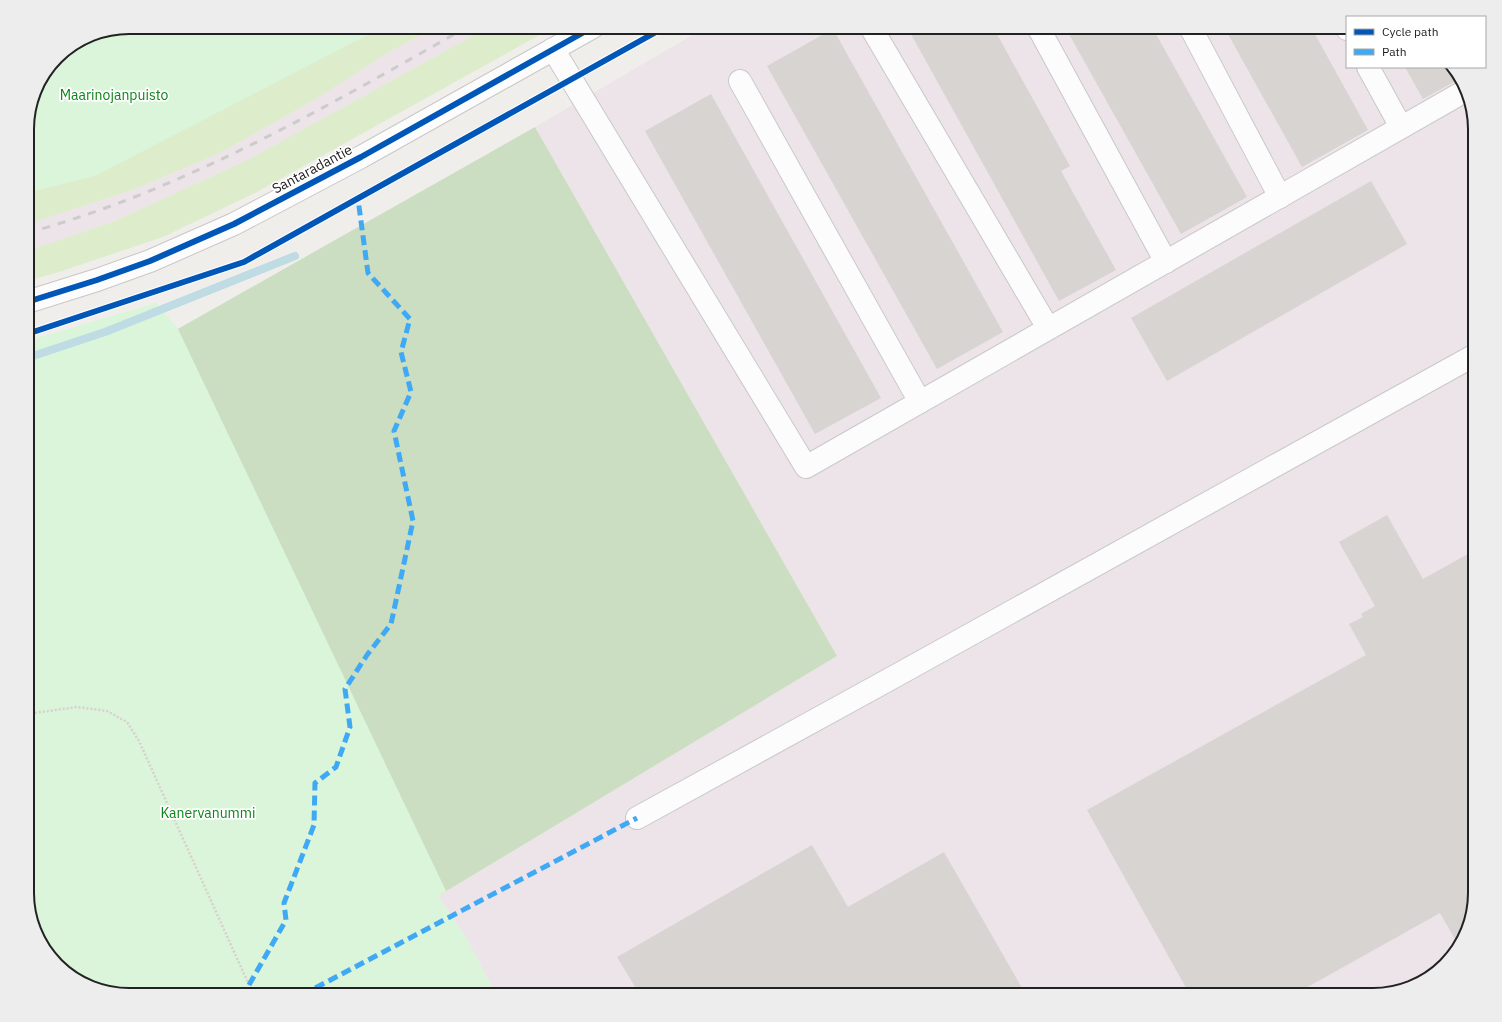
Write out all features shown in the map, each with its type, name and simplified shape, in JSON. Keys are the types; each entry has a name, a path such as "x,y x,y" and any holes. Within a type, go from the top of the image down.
{"street":[{"name":"Santaradantie","path":"34,300 150,261 234,224 361,157 580,34"},
{"path":"875,34 1048,328"},
{"path":"1042,34 1166,262"},
{"path":"1194,34 1280,196"},
{"path":"553,49 806,467 1461,93"},
{"path":"1369,68 1401,127"},
{"path":"740,81 920,402"},
{"path":"637,818 1468,359"}],"path":[{"path":"34,713 77,707 107,711 127,722 142,748 250,988"}],"shaded area":[{"path":"424,34 476,34 247,160 115,221 34,249 34,222 130,191 220,153 316,99 387,53"},
{"path":"694,34 1346,34 1346,68 1446,68 1461,93 1465,105 1468,129 1468,893 1463,923 1452,946 1444,956 1426,972 1409,981 1397,985 1373,988 492,988 467,939 438,896 837,656 535,127"}],"green space":[{"name":"Maarinojanpuisto","path":"123,34 369,34 95,176 34,191 34,123 41,93 50,76 58,66 76,50 87,44 105,37"},
{"name":"Maarinojanpuisto","path":"160,34 424,34 387,53 316,99 220,153 130,191 34,222 35,118"},
{"path":"476,34 541,34 255,193 163,237 34,279 34,249 115,221 247,160"},
{"path":"535,127 837,656 438,896 151,988 129,988 105,985 76,972 54,951 41,929 34,899 34,410"},
{"name":"Kanervanummi","path":"156,303 178,329 446,891 438,896 467,939 492,988 117,987 99,983 76,972 54,951 41,929 34,899 34,339"}],"building":[{"path":"824,34 836,34 1003,332 937,369 767,66"},
{"path":"911,34 997,34 1070,166 1061,171 1116,270 1059,301"},
{"path":"1069,34 1156,34 1247,197 1181,234"},
{"path":"1228,34 1315,34 1368,130 1302,167"},
{"path":"1406,68 1446,68 1455,81 1423,99"},
{"path":"711,94 881,398 815,434 645,131"},
{"path":"1371,181 1407,244 1167,381 1131,318"},
{"path":"1387,515 1423,579 1468,554 1468,893 1463,923 1455,940 1440,913 1306,988 1186,988 1087,810 1366,655 1349,624 1363,617 1361,614 1375,606 1339,542"},
{"path":"812,845 848,907 944,852 1022,988 636,988 617,957"}],"waterway":[{"path":"34,356 105,332 295,256"}],"railway":[{"path":"34,231 85,215 142,194 198,170 307,116 455,34"}],"marked path":[{"path":"249,985 286,920 284,903 314,825 315,783 336,767 350,727 345,689 367,655 391,624 413,521 394,431 411,392 401,352 410,319 368,273 358,199"},
{"path":"315,988 637,818"}],"cycle path":[{"path":"34,300 97,280 150,261 234,224 361,157 581,34"},
{"path":"34,332 244,262 652,34"}]}
